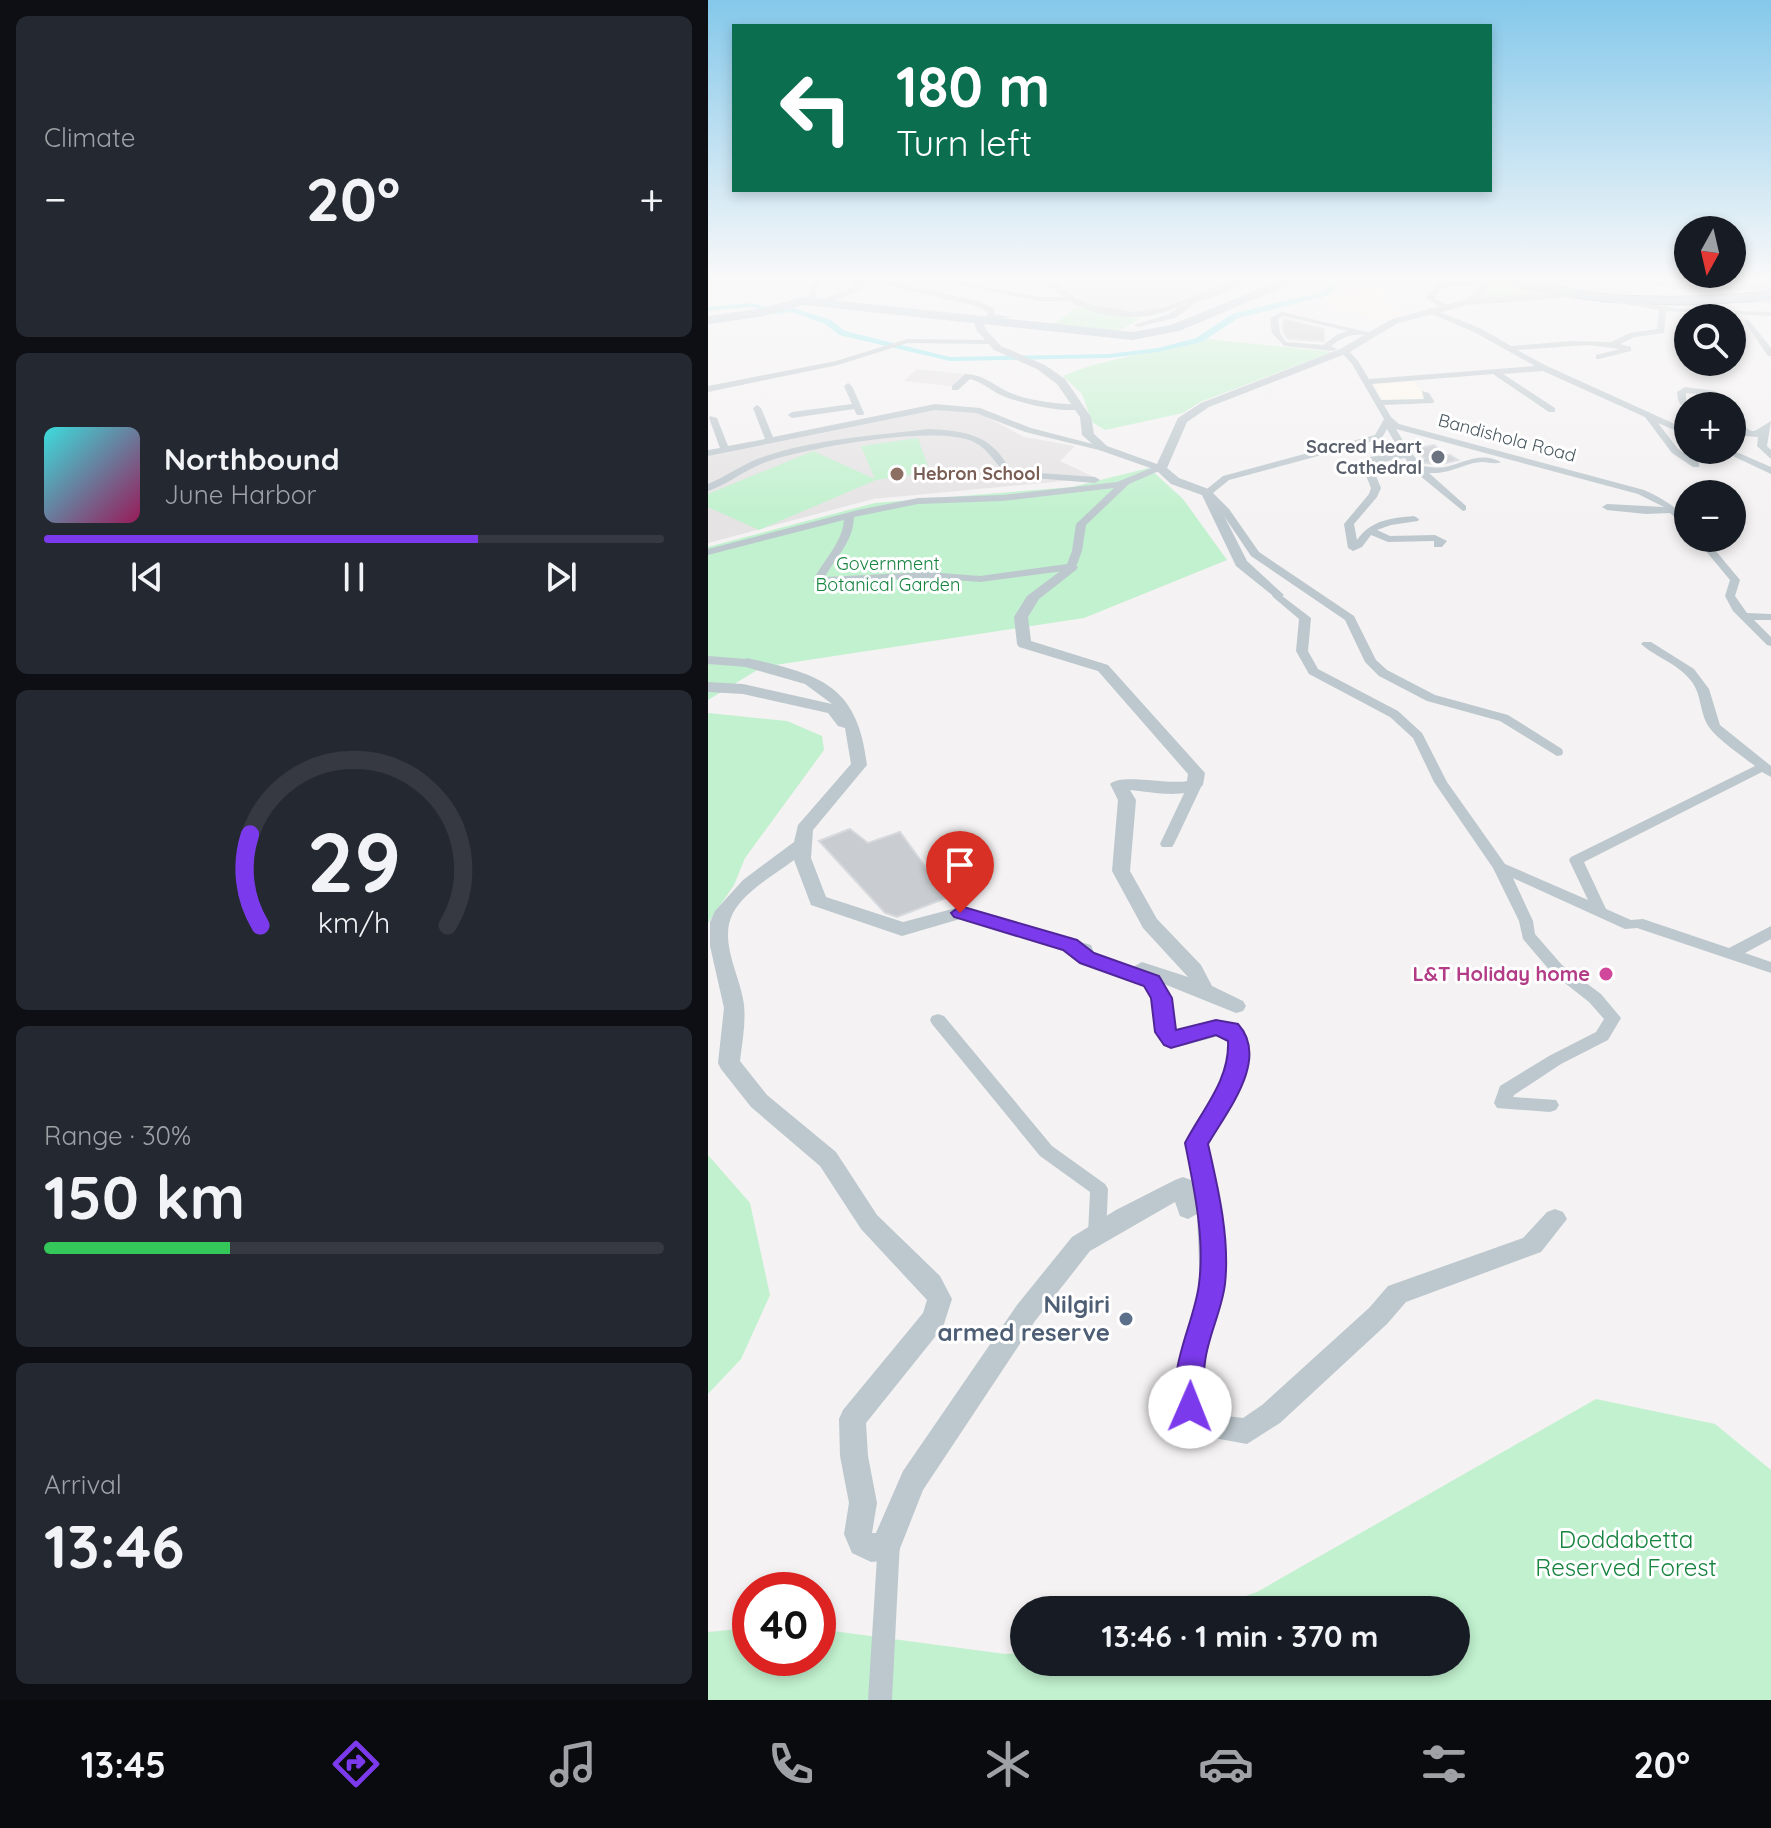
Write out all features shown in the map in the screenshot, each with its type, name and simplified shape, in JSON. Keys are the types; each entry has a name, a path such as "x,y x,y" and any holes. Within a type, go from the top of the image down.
{"street":[{"path":"708,389 844,359"},
{"path":"1020,359 1052,373 1075,397 1079,408 1089,418 1088,435 1103,448"},
{"path":"708,552 918,501 1039,495 1128,482 1158,468 1182,420 1205,405 1323,359"},
{"path":"1352,359 1388,419 1396,443 1417,469 1463,508"},
{"path":"1529,359 1674,426"},
{"path":"1366,382 1544,368"},
{"path":"1494,371 1552,410"},
{"path":"955,388 968,376 986,378 1004,394 1025,401 1079,408"},
{"path":"848,386 855,406 865,420"},
{"path":"1681,392 1703,392"},
{"path":"1379,403 1430,401 1425,393"},
{"path":"792,415 855,406"},
{"path":"708,453 935,407 977,410 1028,430 1103,448 1158,468 1175,481 1207,493 1226,511 1255,554 1350,618 1371,662 1383,673 1431,698 1504,718 1557,752"},
{"path":"757,408 770,440"},
{"path":"1646,413 1675,451 1696,465"},
{"path":"713,418 725,449"},
{"path":"1207,493 1226,478 1378,437 1388,419"},
{"name":"Bandishola Road","path":"1388,419 1396,426 1641,492 1673,510"},
{"path":"1771,424 1763,434 1762,446 1771,456"},
{"path":"708,488 736,476 751,465 777,457 928,432 949,432 979,442 991,450 1002,468 1012,474 1128,482"},
{"path":"1746,432 1763,434"},
{"path":"1346,448 1365,455 1406,454"},
{"path":"1406,454 1372,459 1366,463 1376,488 1374,495 1349,524 1353,548 1358,547 1370,530 1390,521 1414,519"},
{"path":"1417,469 1449,470 1464,461 1482,457 1535,474 1549,468"},
{"path":"1746,460 1771,471"},
{"path":"1746,460 1771,478"},
{"path":"1128,482 1081,524 1071,567 1034,596 1021,617 1024,644 1103,668 1197,773 1195,785 1167,844"},
{"path":"1207,493 1241,563 1305,618 1302,651 1313,671 1394,714 1418,736 1441,782 1500,867 1526,921 1528,935 1557,969 1595,998 1613,1018 1602,1036 1555,1060 1506,1091 1503,1103 1550,1105"},
{"path":"1607,507 1673,510"},
{"path":"849,516 847,540 824,566 818,581 928,575 980,579 1071,567"},
{"path":"1370,530 1388,539 1435,538 1442,541 1438,545"},
{"path":"1712,552 1735,580 1730,596 1744,616 1771,643"},
{"path":"1744,616 1771,617"},
{"path":"1601,913 1576,860 1767,770 1715,727 1709,717 1702,686 1690,672 1647,644"},
{"path":"708,660 747,663 791,672 822,685 841,702 851,720 859,765 804,829 800,846 818,901 902,929 960,913 1072,946 1205,991 1236,1006"},
{"path":"708,687 743,689 833,709 856,738"},
{"path":"1195,785 1173,789 1118,784 1127,800 1121,871 1150,923 1194,970 1205,991"},
{"path":"800,846 746,888 723,912 718,931 719,947 731,987 734,1011 729,1063 759,1101 828,1159 869,1222 931,1284 940,1299 934,1319 852,1419 854,1456 863,1503 858,1534 862,1543 871,1548 881,1547 889,1541"},
{"path":"1500,867 1630,925 1638,923 1771,968"},
{"path":"1730,954 1762,939 1771,931"},
{"path":"1072,946 1087,958 1152,981 1162,998 1166,1032 1171,1040 1216,1028 1230,1030 1239,1039 1240,1058 1227,1092 1196,1143 1207,1190 1212,1285 1191,1362 1190,1407 1213,1427 1247,1431 1271,1414 1378,1316 1397,1294 1532,1245 1555,1219"},
{"path":"938,1020 1046,1151 1099,1189 1097,1234"},
{"path":"880,1700 889,1541 913,1481 1001,1349 1081,1244 1183,1187 1188,1209"}],"shaded area":[{"path":"916,369 964,374 952,386 904,381"},
{"path":"1413,380 1429,400 1383,401 1374,383"},
{"name":"Hebron School","path":"952,407 974,410 1024,437 1075,446 1060,461 1096,478 873,499 708,543 708,455 875,419"}],"green space":[{"path":"1119,359 1313,359 1200,402 1183,413 1105,430 1092,422 1082,394 1063,376"},
{"path":"918,438 930,472 876,480 759,530 708,507 708,494 813,451 875,479 861,446"},
{"name":"Government Botanical Garden","path":"1149,468 1183,499 1227,560 1084,618 762,667 708,700 708,547 875,503 1072,487"},
{"path":"708,713 787,721 822,736 824,750 745,858 734,885 708,923"},
{"path":"708,1155 750,1203 770,1295 741,1359 708,1394"},
{"name":"Doddabetta Reserved Forest","path":"1596,1399 1715,1424 1771,1470 1771,1700 708,1700 708,1632 732,1630 732,1676 836,1676 836,1631 1010,1654 1010,1676 1470,1676 1470,1596 1246,1596"}],"building":[{"name":"Sacred Heart Cathedral","path":"1434,445 1445,455 1458,460 1442,464 1424,463 1420,459 1424,458 1414,449"},
{"path":"850,829 868,843 900,832 935,880 953,877 962,892 897,917 885,913 819,841"}],"place":[{"name":"Sacred Heart Cathedral","path":"1438,457"},
{"name":"Hebron School","path":"897,474"},
{"name":"L&T Holiday home","path":"1606,974"},
{"name":"Nilgiri armed reserve","path":"1126,1319"}],"route":[{"path":"960,913 1070,945 1087,958 1152,981 1162,998 1166,1032 1171,1040 1216,1028 1230,1030 1239,1039 1240,1058 1227,1092 1196,1143 1207,1190 1212,1285 1191,1362 1190,1407"}]}
